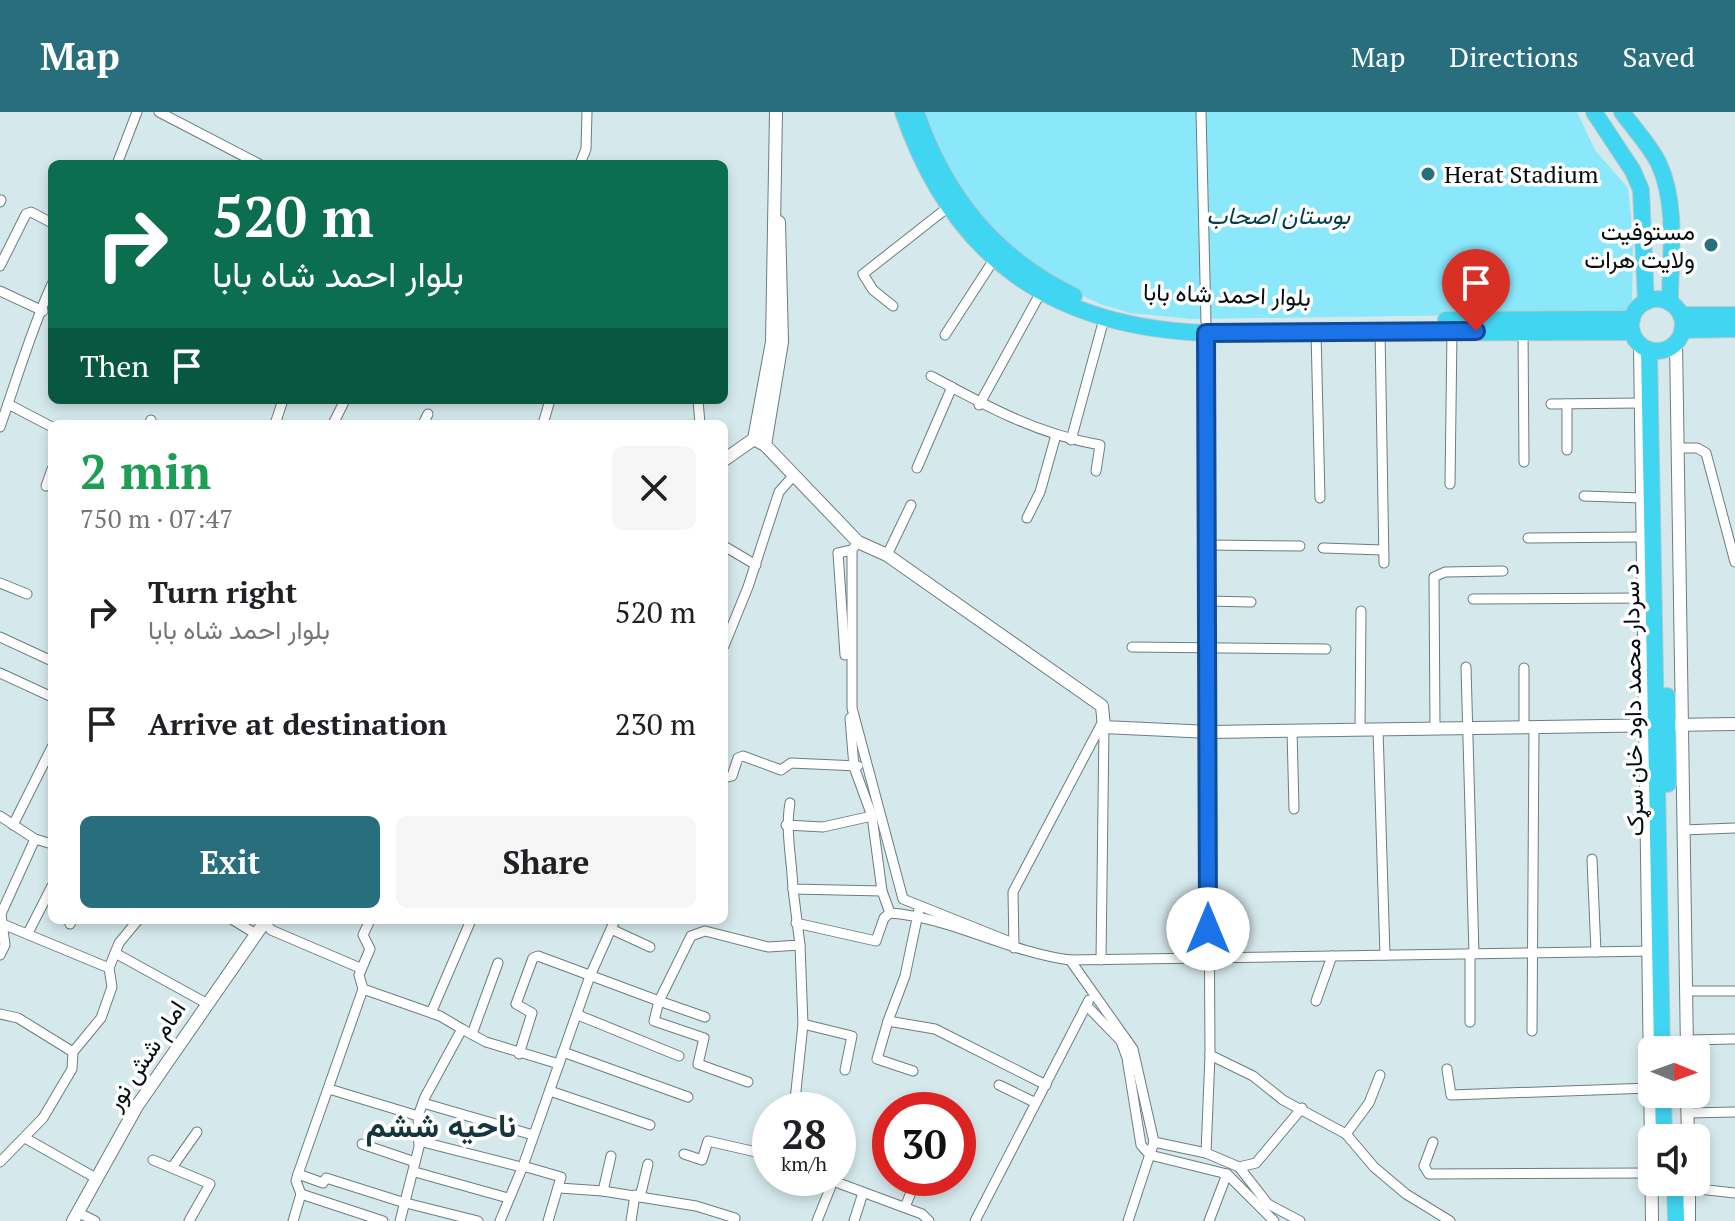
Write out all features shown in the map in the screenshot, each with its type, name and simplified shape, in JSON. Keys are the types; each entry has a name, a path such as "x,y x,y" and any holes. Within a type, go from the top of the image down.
{"highway":[{"name":"بلوار احمد شاه بابا","path":"903,112 920,160 947,208 995,258 1041,292 1104,319 1150,329 1206,327 1643,339"},
{"name":"بلوار احمد شاه بابا","path":"916,112 930,154 953,194 979,227 1013,260 1070,295 1130,316 1206,327 1316,332 1523,331 1643,339"},
{"path":"1594,112 1641,190 1646,302 1643,339 1677,323 1735,315"},
{"path":"1622,112 1659,164 1665,184 1677,323"},
{"path":"1646,302 1677,323 1735,329"},
{"name":"د سردار محمد داود خان سړک","path":"1643,339 1681,1036"},
{"name":"د سردار محمد داود خان سړک","path":"1661,1036 1655,951 1662,725"},
{"path":"1665,1196 1666,1221"},
{"path":"1676,1221 1681,1196"}],"street":[{"path":"119,160 137,112"},
{"path":"159,112 251,160"},
{"path":"582,160 586,149 587,112"},
{"path":"760,442 782,342 776,112"},
{"path":"1201,112 1210,732 1210,1055 1206,1153"},
{"path":"893,306 873,290 863,274 947,208"},
{"path":"0,266 26,214 31,212 48,221"},
{"path":"945,335 995,258"},
{"path":"0,291 48,317"},
{"path":"979,405 1041,292"},
{"path":"0,427 25,345 48,296"},
{"path":"1071,440 1104,319"},
{"name":"د سردار محمد داود خان سړک","path":"1662,725 1677,448 1677,323"},
{"path":"1380,331 1384,563"},
{"path":"1450,484 1452,331"},
{"path":"1523,331 1524,462"},
{"path":"1316,332 1320,498"},
{"name":"د سردار محمد داود خان سړک","path":"1643,339 1640,403 1643,598 1662,725 1683,830 1686,991 1683,1036"},
{"path":"931,376 979,405 1071,440 1100,445 1096,471"},
{"path":"917,468 952,387"},
{"path":"1551,404 1640,403"},
{"path":"8,404 48,425"},
{"path":"1567,404 1567,450"},
{"path":"1027,518 1040,492 1056,435"},
{"path":"728,458 760,442"},
{"path":"760,442 794,475 855,546 887,555 1102,706 1101,960"},
{"path":"1677,448 1697,448 1706,453 1735,562"},
{"path":"728,628 756,565 779,492 794,475"},
{"path":"46,486 48,480"},
{"path":"1584,496 1642,498"},
{"path":"887,555 911,505"},
{"path":"1727,536 1735,525"},
{"path":"1528,538 1642,537"},
{"path":"1208,545 1300,546"},
{"path":"855,546 852,708 903,899 919,911 1052,958"},
{"path":"855,546 838,553 854,767 872,816 882,891 890,913"},
{"path":"728,548 756,565"},
{"path":"1323,548 1383,550"},
{"path":"1435,728 1434,577 1445,572 1503,571"},
{"path":"0,583 27,594"},
{"path":"1473,599 1643,598"},
{"path":"1208,601 1251,602"},
{"path":"1360,729 1361,611"},
{"path":"0,637 48,659"},
{"path":"1132,647 1326,649"},
{"path":"1466,667 1472,954 1470,1022"},
{"path":"1524,668 1529,727 1532,1031"},
{"path":"0,673 48,695"},
{"path":"1103,725 1210,732 1735,724"},
{"path":"1103,725 1013,892 1014,946 1026,956 1101,960 1655,951"},
{"path":"1378,729 1385,955"},
{"path":"1292,730 1294,809"},
{"path":"0,833 48,754"},
{"path":"728,777 732,776 738,758 743,756 781,770 791,763 866,765"},
{"path":"790,803 786,825 792,847 803,1024 796,1092"},
{"path":"786,825 823,827 872,816"},
{"path":"7,821 35,839 48,843"},
{"path":"1683,830 1735,828"},
{"path":"0,955 5,945 5,925 1,914 35,839"},
{"path":"1592,859 1596,952"},
{"path":"793,889 882,891"},
{"path":"28,933 48,894"},
{"path":"796,923 876,941 884,918 890,913 919,911"},
{"path":"913,1071 877,1059 905,976 919,911"},
{"path":"0,1162 43,1118 72,1069 73,1052 101,1018 112,987 109,968 115,953 135,924"},
{"path":"240,924 256,934"},
{"name":"امام شش نور","path":"75,1217 94,1177 206,1003 263,924"},
{"path":"267,924 271,930 360,968"},
{"path":"368,924 363,935 370,949 360,968 358,980 363,989 431,1013 519,1054 559,1064"},
{"path":"431,1013 469,924"},
{"path":"705,931 706,924"},
{"path":"5,925 109,968"},
{"path":"500,1221 590,976 613,925 650,947"},
{"path":"748,1082 698,1064 704,1038 654,1021 659,1001 691,936 705,931 768,947 800,945"},
{"name":"د سردار محمد داود خان سړک","path":"1655,951 1656,1036"},
{"path":"115,953 206,1003"},
{"path":"519,1054 532,1013 516,1004 533,958 538,956 705,1017"},
{"path":"1316,1001 1332,956"},
{"path":"1070,960 1133,1049 1154,1142 1128,1221"},
{"path":"400,1221 415,1167 419,1141 418,1116 467,1031 498,963"},
{"path":"293,1221 301,1194 296,1181 298,1174 363,989"},
{"path":"1686,991 1735,991"},
{"path":"975,1221 1092,994"},
{"path":"1087,1006 1121,1041 1127,1058 1141,1145 1150,1155 1227,1174 1274,1221"},
{"path":"0,1014 18,1018 73,1052"},
{"path":"578,1015 679,1056"},
{"path":"888,1021 935,1029 1046,1085"},
{"path":"803,1024 852,1036 845,1070"},
{"path":"1710,1043 1735,1039"},
{"path":"563,1052 688,1097"},
{"path":"1210,1055 1253,1076 1283,1100 1346,1134 1374,1167 1406,1194 1450,1221"},
{"path":"1447,1069 1451,1095 1638,1091"},
{"path":"1346,1134 1369,1103 1380,1075"},
{"path":"999,1085 1034,1102"},
{"path":"329,1089 418,1116"},
{"path":"550,1091 650,1125"},
{"path":"423,1103 533,1135"},
{"path":"1239,1167 1256,1163 1302,1108"},
{"path":"1688,1108 1688,1124"},
{"path":"1688,1113 1735,1112"},
{"path":"173,1166 197,1132"},
{"path":"25,1138 94,1177"},
{"path":"419,1141 561,1177 548,1221"},
{"path":"684,1154 702,1160 708,1141 752,1151"},
{"path":"1154,1142 1206,1153 1239,1167 1268,1204 1300,1221"},
{"path":"1433,1142 1424,1166 1429,1174 1638,1173"},
{"path":"362,1144 415,1167 508,1198"},
{"path":"603,1191 611,1156"},
{"path":"153,1160 210,1184 189,1221"},
{"path":"631,1221 648,1164"},
{"path":"298,1174 323,1183 326,1178 405,1203 478,1221"},
{"path":"1209,1221 1227,1174"},
{"path":"559,1188 603,1191 696,1206 735,1218 734,1221"},
{"path":"856,1189 905,1207 929,1221"},
{"path":"1710,1189 1735,1193"},
{"path":"854,1221 863,1193"},
{"path":"301,1194 383,1221"},
{"path":"817,1221 827,1196"},
{"path":"905,1207 910,1196"},
{"name":"د سردار محمد داود خان سړک","path":"1652,1196 1652,1221"},
{"path":"1686,1196 1689,1221"},
{"path":"75,1217 95,1221"}],"green space":[{"name":"بوستان اصحاب","path":"922,112 1577,112 1595,150 1628,188 1633,237 1632,300 1626,310 1614,313 1192,319 1130,313 1100,304 1049,280 970,212"}],"place":[{"name":"Herat Stadium","path":"1428,174"},
{"name":"مستوفیت ولایت هرات","path":"1711,245"}],"district":[{"name":"ناحیه ششم","path":"441,1125"}],"route":[{"path":"1208,929 1210,732 1206,333 1476,331"}]}
